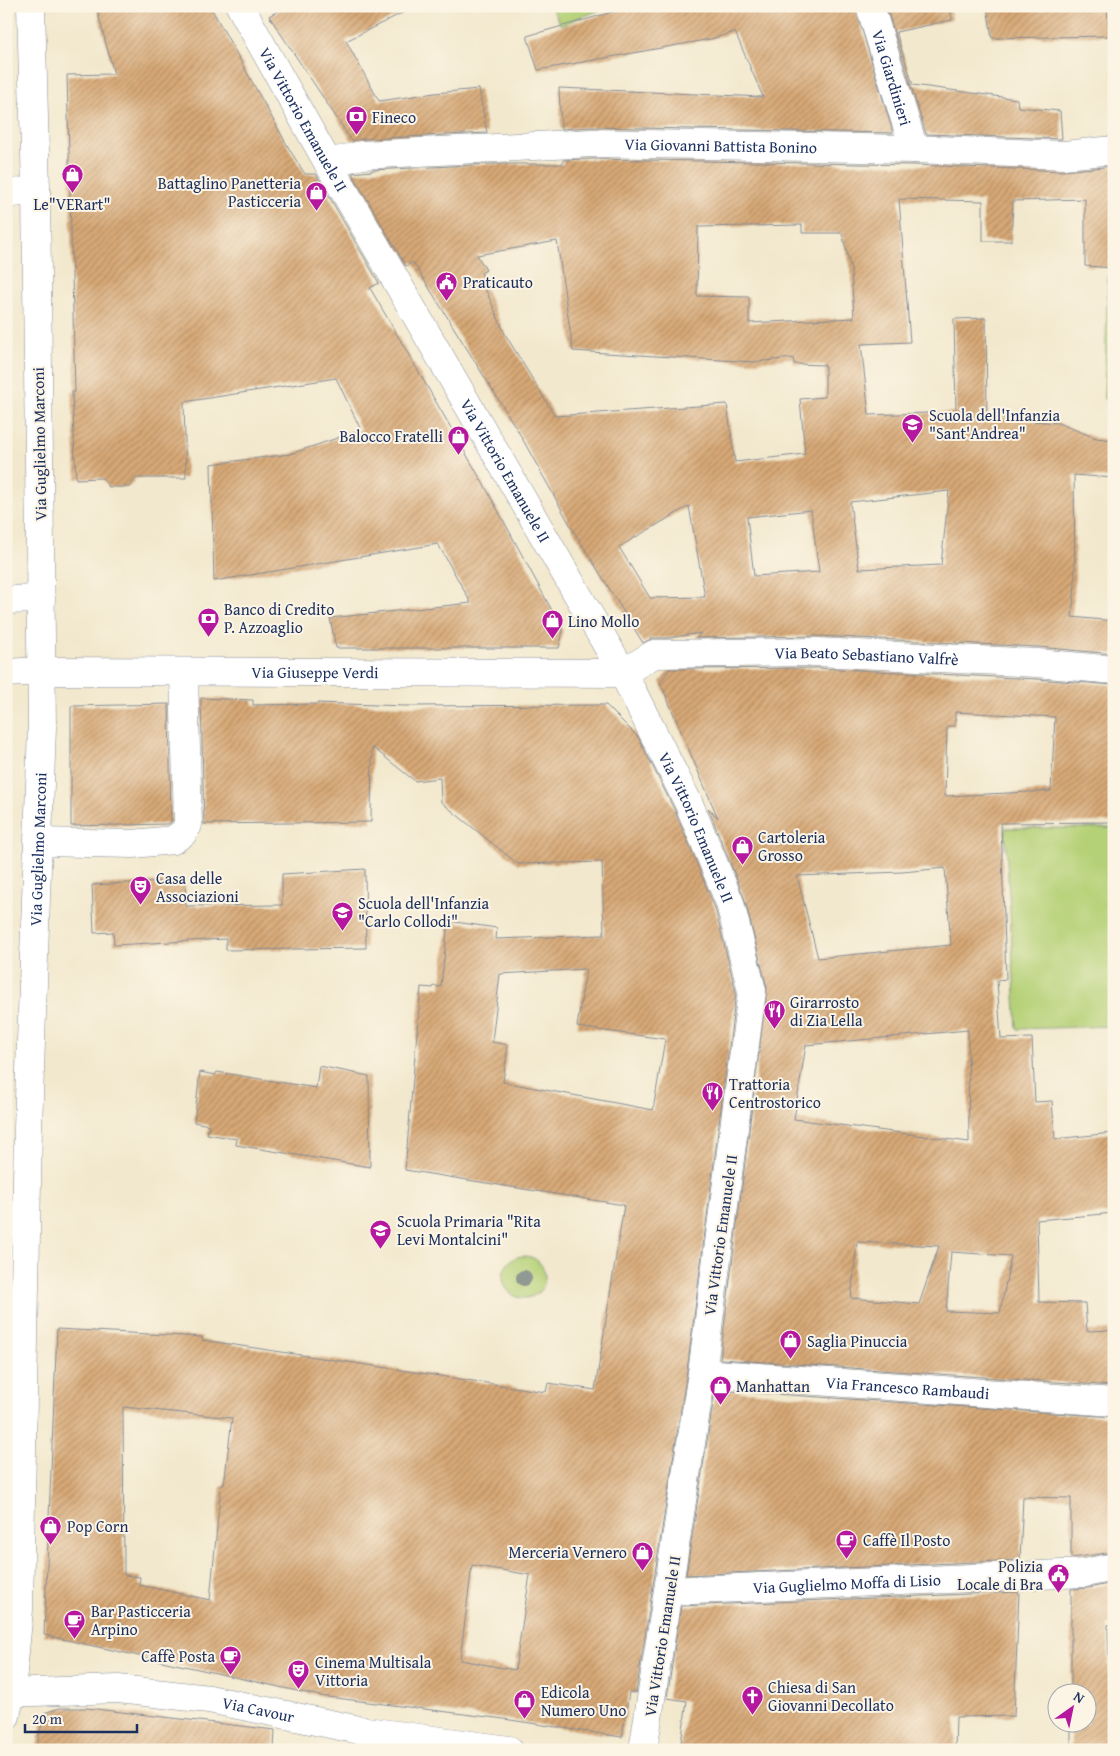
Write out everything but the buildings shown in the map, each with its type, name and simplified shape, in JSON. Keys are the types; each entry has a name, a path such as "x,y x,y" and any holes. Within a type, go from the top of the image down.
{"street":[{"name":"Via Guglielmo Marconi","path":"8,1700 11,1642 20,1610 17,1127 39,842 42,671 36,190 31,6"},
{"name":"Via Vittorio Emanuele II","path":"240,6 328,163 623,673 689,804 726,894 752,991 702,1373 643,1750"},
{"name":"Via Giardinieri","path":"870,6 914,149"},
{"name":"Via Giovanni Battista Bonino","path":"328,163 362,155 592,143 914,149 1064,155 1114,150"},
{"path":"6,194 36,190"},
{"path":"6,600 41,599"},
{"name":"Via Beato Sebastiano Valfrè","path":"623,673 654,654 817,652 1037,663 1114,670"},
{"name":"Via Giuseppe Verdi","path":"6,672 623,673"},
{"path":"39,842 133,844 173,840 183,834 188,824 184,672"},
{"name":"Via Francesco Rambaudi","path":"702,1373 1114,1402"},
{"name":"Via Guglielmo Moffa di Lisio","path":"669,1591 1085,1573 1114,1567"},
{"name":"Via Cavour","path":"8,1700 118,1688 209,1699 359,1730 509,1750"}],"green space":[{"path":"551,6 610,6 561,25"},
{"path":"1108,276 1114,277 1114,401 1104,399"},
{"path":"1005,828 1114,828 1114,1026 1017,1029"},
{"path":"528,1256 536,1259 542,1265 545,1277 542,1289 536,1295 520,1298 512,1295 506,1289 503,1273 506,1265 512,1259"}],"place":[{"name":"Fineco","path":"356,136"},
{"name":"Le\"VERart\"","path":"72,194"},
{"name":"Battaglino Panetteria Pasticceria","path":"317,211"},
{"name":"Praticauto","path":"447,301"},
{"name":"Scuola dell'Infanzia \"Sant'Andrea\"","path":"913,443"},
{"name":"Balocco Fratelli","path":"459,455"},
{"name":"Banco di Credito P. Azzoaglio","path":"208,637"},
{"name":"Lino Mollo","path":"552,640"},
{"name":"Cartoleria Grosso","path":"742,865"},
{"name":"Casa delle Associazioni","path":"140,906"},
{"name":"Scuola dell'Infanzia \"Carlo Collodi\"","path":"342,931"},
{"name":"Girarrosto di Zia Lella","path":"774,1030"},
{"name":"Trattoria Centrostorico","path":"713,1112"},
{"name":"Scuola Primaria \"Rita Levi Montalcini\"","path":"381,1249"},
{"name":"Saglia Pinuccia","path":"791,1360"},
{"name":"Manhattan","path":"720,1405"},
{"name":"Pop Corn","path":"51,1545"},
{"name":"Caffè Il Posto","path":"847,1559"},
{"name":"Merceria Vernero","path":"643,1571"},
{"name":"Polizia Locale di Bra","path":"1059,1594"},
{"name":"Bar Pasticceria Arpino","path":"75,1639"},
{"name":"Caffè Posta","path":"231,1675"},
{"name":"Cinema Multisala Vittoria","path":"299,1690"},
{"name":"Chiesa di San Giovanni Decollato","path":"752,1715"},
{"name":"Edicola Numero Uno","path":"525,1720"}]}
